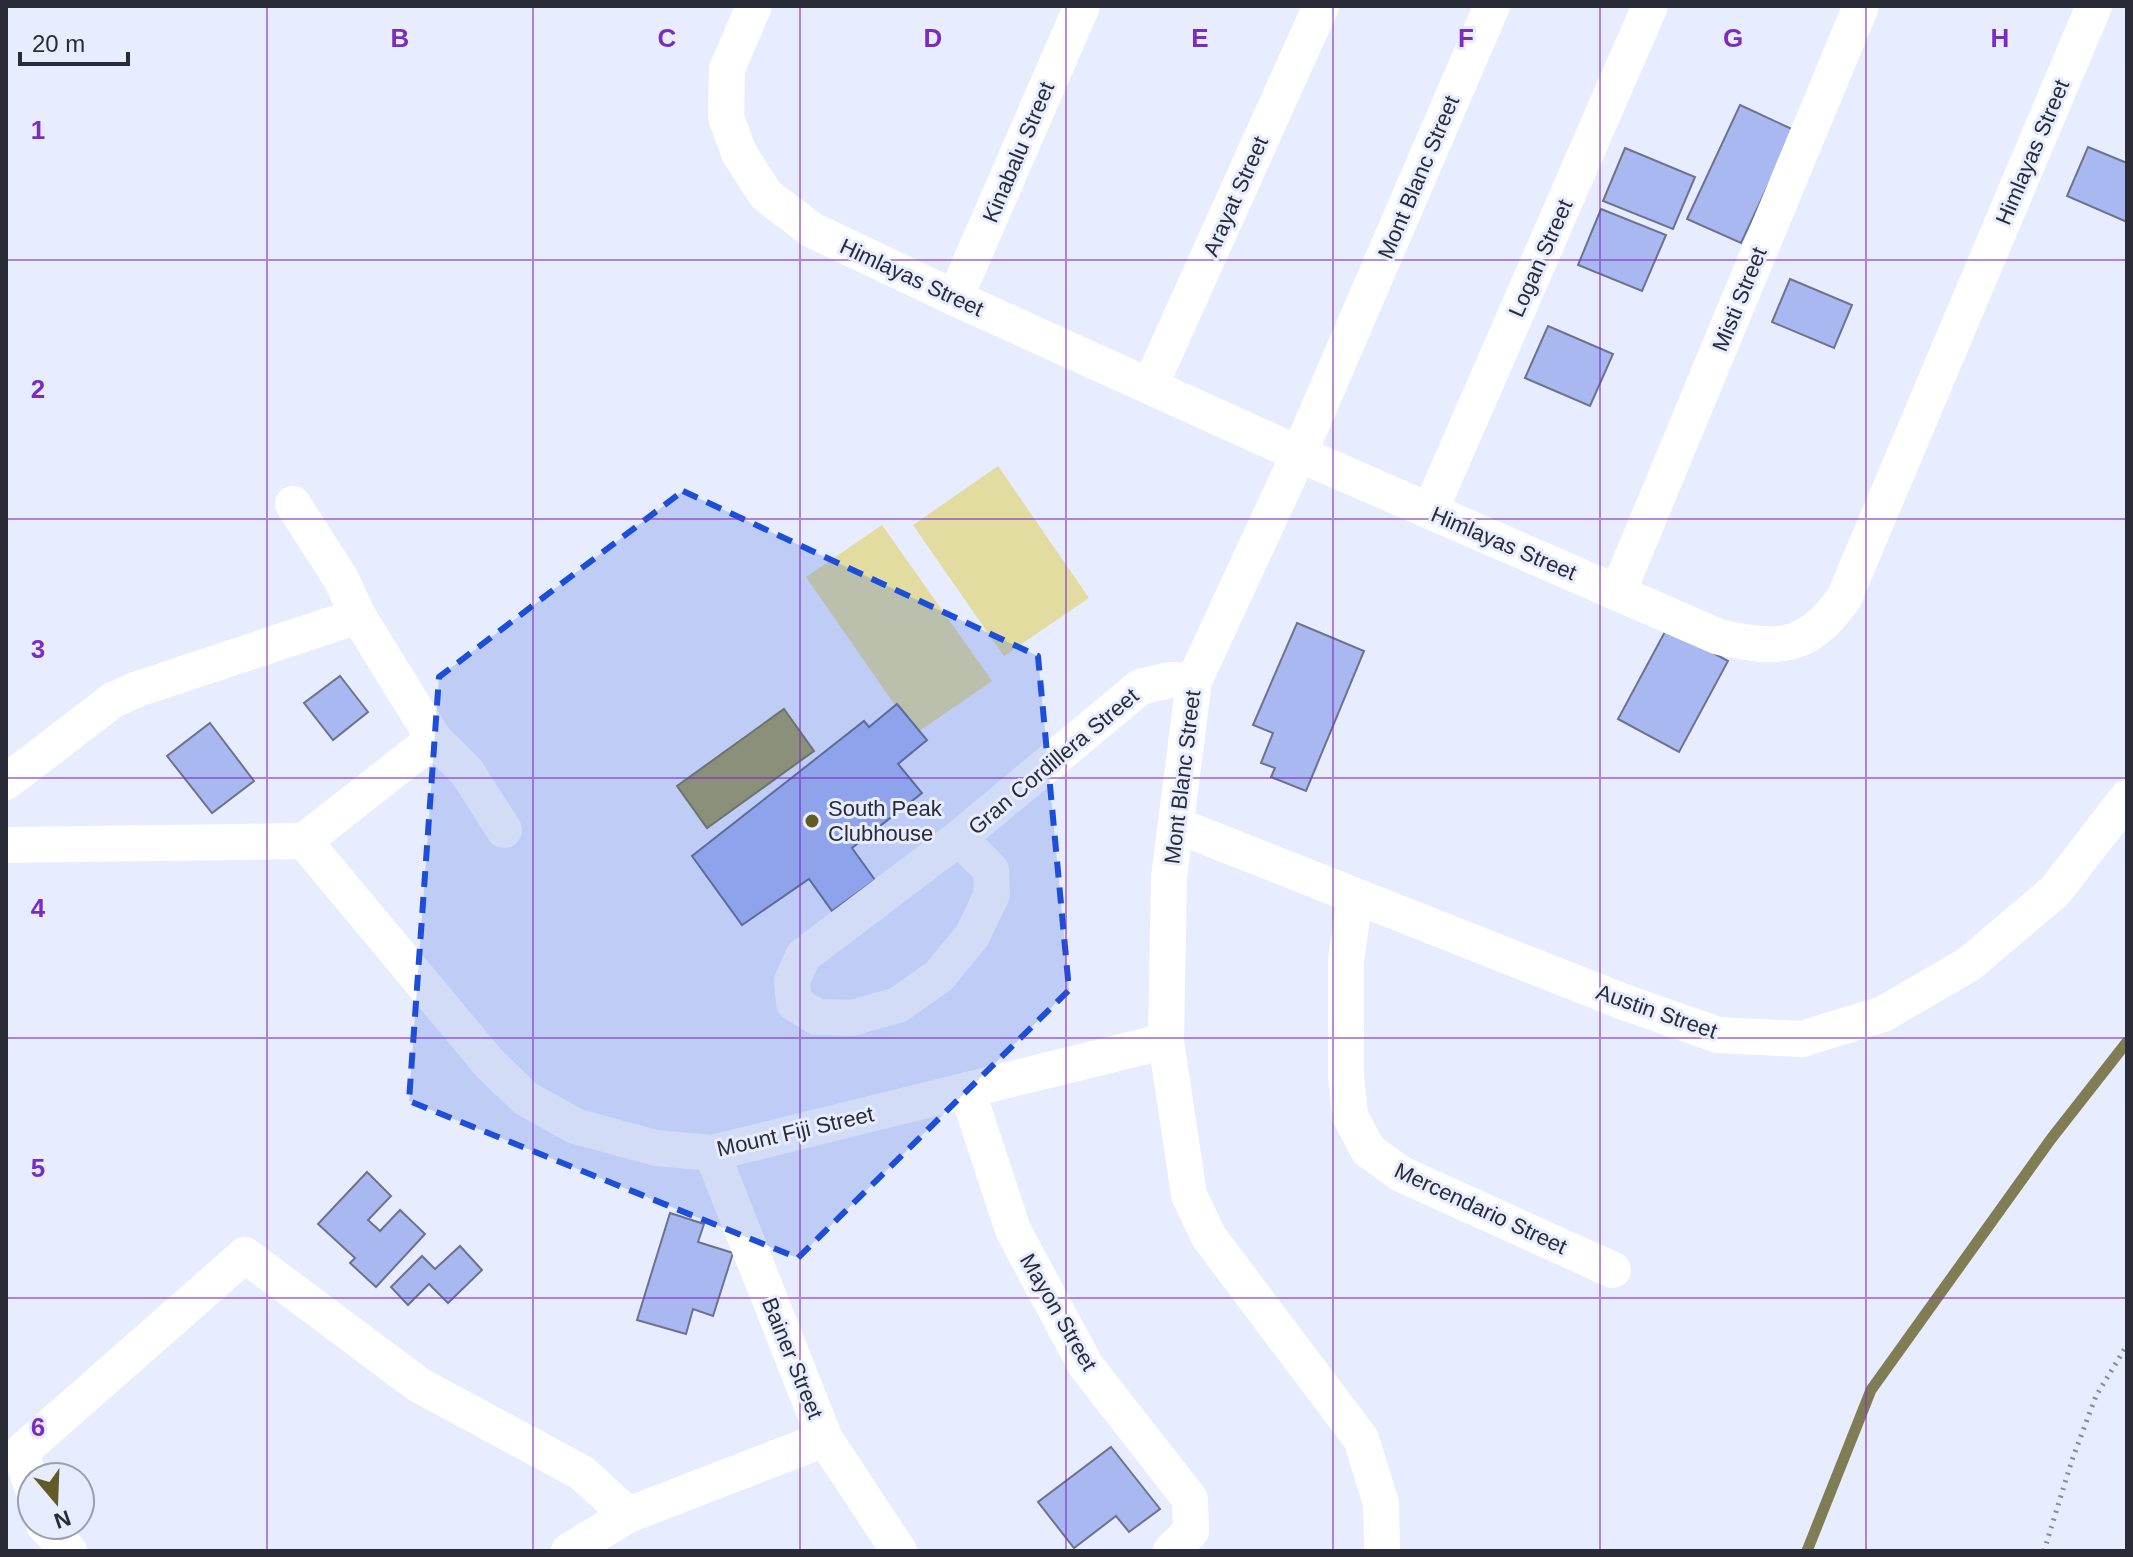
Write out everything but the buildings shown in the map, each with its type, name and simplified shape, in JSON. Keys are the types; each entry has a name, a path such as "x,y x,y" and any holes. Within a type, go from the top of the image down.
{"street":[{"name":"Himlayas Street","path":"754,6 727,69 726,117 739,153 766,195 812,230 1299,454 1719,637 1760,646 1800,640 1827,622 1844,598 2094,6"},
{"name":"Kinabalu Street","path":"955,298 1082,6"},
{"name":"Arayat Street","path":"1150,386 1321,6"},
{"name":"Mont Blanc Street","path":"1382,1551 1381,1503 1361,1439 1209,1237 1189,1195 1166,1041 1169,878 1194,681 1299,454 1492,6"},
{"name":"Logan Street","path":"1430,511 1650,6"},
{"name":"Misti Street","path":"1618,592 1861,6"},
{"path":"293,504 341,579 358,616 434,739 467,772 504,830"},
{"path":"6,782 113,700 358,616"},
{"name":"Gran Cordillera Street","path":"959,838 991,870 992,894 972,936 939,976 898,1005 852,1018 817,1017 794,1003 792,981 803,956 959,838 1140,687 1169,680 1194,681"},
{"path":"6,845 304,841 434,739"},
{"name":"Austin Street","path":"1176,825 1624,1002 1718,1035 1802,1039 1883,1014 1969,964 2055,891 2127,798"},
{"name":"Mount Fiji Street","path":"304,841 489,1063 525,1098 575,1126 656,1148 712,1153 1166,1041"},
{"name":"Mercendario Street","path":"1355,897 1346,961 1346,1076 1350,1116 1368,1150 1401,1174 1613,1270"},
{"name":"Mayon Street","path":"967,1090 1013,1230 1086,1366 1190,1499 1191,1531 1171,1551"},
{"name":"Bainer Street","path":"712,1153 825,1439 899,1551"},
{"path":"24,1461 21,1452 245,1255 419,1385 582,1473 628,1515"},
{"path":"569,1551 628,1515 825,1439"}],"path":[{"path":"2044,1551 2096,1396 2127,1345"}],"highlighted area":[{"path":"683,491 1038,656 1069,990 798,1258 409,1101 439,677"}],"shaded area":[{"path":"998,466 1089,598 1004,656 913,525"},
{"path":"882,525 992,681 915,734 806,577"},
{"path":"784,709 814,751 707,828 677,786"}],"waterway":[{"path":"1807,1551 1871,1390 2051,1139 2127,1042"}],"place":[{"name":"South Peak Clubhouse","path":"812,821"}]}
